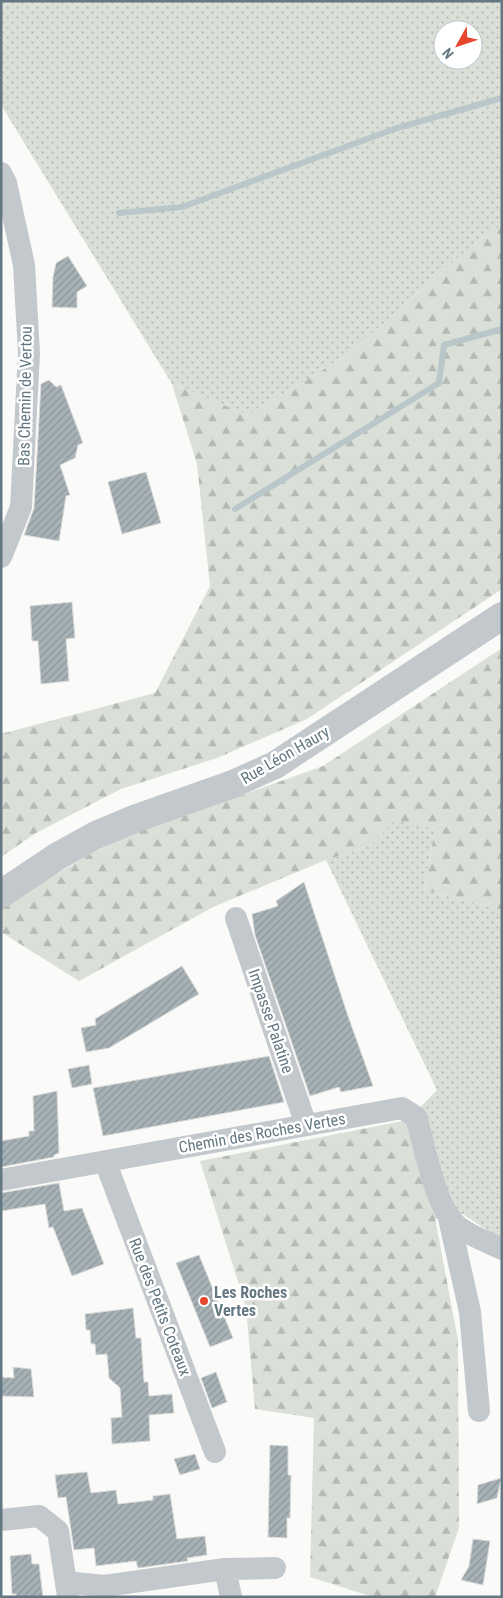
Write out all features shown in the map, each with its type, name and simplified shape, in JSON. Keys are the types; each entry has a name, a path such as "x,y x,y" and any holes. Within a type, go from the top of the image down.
{"street":[{"name":"Bas Chemin de Vertou","path":"1,173 6,182 24,265 29,353 21,507 1,558"},
{"name":"Rue Léon Haury","path":"1,894 58,856 94,836 134,819 233,784 296,752 502,616"},
{"name":"Impasse Palatine","path":"236,918 306,1126"},
{"name":"Chemin des Roches Vertes","path":"1,1180 402,1108 410,1111 416,1118 449,1218 470,1312 479,1411"},
{"name":"Rue des Petits Coteaux","path":"105,1161 215,1452"},
{"path":"449,1218 466,1232 502,1249"},
{"path":"1,1520 39,1516 58,1531 67,1589 104,1586 225,1569 274,1568"},
{"path":"225,1569 231,1597"}],"green space":[{"path":"1,1 502,1 502,226 481,238 346,356 248,415 172,384 1,105"},
{"path":"502,226 502,589 307,719 217,758 121,789 36,833 1,857 1,734 155,693 210,586 197,464 172,384 248,415 346,356 481,238"},
{"path":"502,648 502,910 424,890 435,829 395,820 370,846 326,860 213,907 79,981 1,932 1,907 94,852 179,813 237,797 323,766"},
{"path":"395,819 435,829 424,890 502,910 502,1240 463,1214 435,1219 432,1202 408,1120 437,1090 326,860 370,846"},
{"path":"408,1120 432,1202 458,1340 459,1528 435,1597 373,1597 310,1577 314,1418 255,1409 246,1307 200,1161"}],"building":[{"path":"68,256 87,286 77,292 77,308 52,307 53,277 56,263"},
{"path":"49,380 56,387 61,385 83,443 78,445 75,458 60,465 70,495 66,496 59,541 24,535 34,508 41,384"},
{"path":"146,472 161,523 122,534 108,482"},
{"path":"72,602 75,638 66,639 69,681 41,684 38,641 32,641 30,606"},
{"path":"304,882 373,1086 341,1092 339,1087 310,1096 255,935 252,914 278,906 276,901"},
{"path":"182,966 199,994 109,1048 86,1052 81,1028 96,1025 95,1019"},
{"path":"269,1056 284,1102 103,1136 93,1088"},
{"path":"89,1065 92,1084 72,1088 68,1069"},
{"path":"57,1091 59,1153 54,1155 54,1157 1,1167 1,1141 29,1136 29,1131 34,1131 33,1096"},
{"path":"59,1183 64,1211 82,1208 104,1264 72,1276 53,1227 49,1228 45,1204 1,1211 1,1193"},
{"name":"Les Roches Vertes","path":"199,1255 233,1338 210,1347 176,1263"},
{"path":"133,1308 136,1338 141,1338 144,1382 148,1382 149,1396 172,1394 174,1413 149,1415 150,1441 112,1444 111,1418 122,1417 120,1388 109,1378 107,1354 96,1355 95,1344 91,1344 90,1330 86,1330 85,1314"},
{"path":"13,1367 31,1369 34,1397 1,1396 1,1377 14,1378"},
{"path":"216,1372 227,1402 212,1408 201,1378"},
{"path":"270,1445 288,1446 288,1475 291,1475 290,1518 287,1518 287,1538 268,1537"},
{"path":"195,1454 200,1469 180,1475 174,1459"},
{"path":"87,1472 91,1493 116,1490 118,1504 153,1500 153,1496 170,1494 177,1539 205,1536 207,1555 187,1558 188,1561 138,1568 136,1561 96,1566 94,1548 74,1550 66,1497 58,1498 55,1475"},
{"path":"501,1478 497,1498 477,1504 478,1485"},
{"path":"473,1539 490,1541 483,1585 461,1580 469,1566"},
{"path":"31,1554 32,1564 39,1564 43,1597 16,1597 16,1594 12,1594 10,1556"}],"waterway":[{"path":"119,213 182,207 397,128 502,98"},
{"path":"235,509 439,383 444,345 502,329"}],"place":[{"name":"Les Roches Vertes","path":"204,1301"}]}
